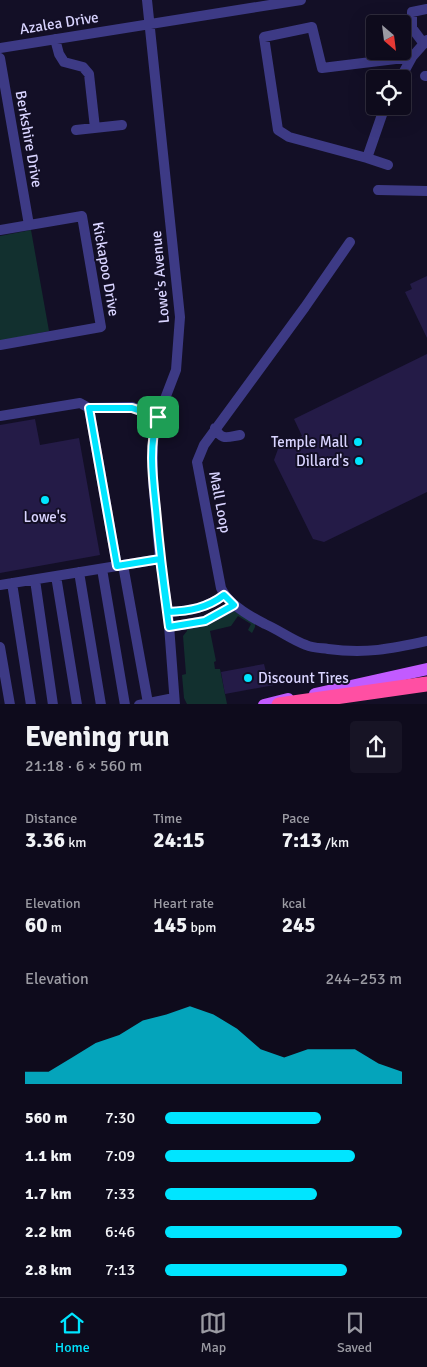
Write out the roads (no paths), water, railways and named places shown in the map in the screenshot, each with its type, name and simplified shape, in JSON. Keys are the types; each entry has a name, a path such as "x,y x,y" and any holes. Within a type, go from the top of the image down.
{"highway":[{"path":"279,704 427,684"}],"main road":[{"path":"264,704 427,669"}],"street":[{"name":"Lowe's Avenue","path":"146,0 150,23 180,317 176,370 153,430 153,480 160,559 168,612 174,701"},
{"name":"Azalea Drive","path":"0,48 264,3 301,0"},
{"path":"405,70 412,56 425,42 412,28 412,12 427,9"},
{"path":"388,165 289,137 278,130 264,37 312,27 322,68 412,56"},
{"path":"54,39 64,62 84,67 89,74 95,128"},
{"name":"Berkshire Drive","path":"0,58 29,225"},
{"path":"368,158 382,115"},
{"path":"76,130 122,125"},
{"path":"378,190 427,191"},
{"name":"Kickapoo Drive","path":"0,345 101,327 82,216 29,225"},
{"path":"0,230 29,225"},
{"name":"Mall Loop","path":"224,595 221,588 198,462 204,445 350,242"},
{"path":"0,416 80,402 89,408 132,408 158,417"},
{"path":"89,408 120,566 143,704 174,701"},
{"path":"215,428 218,435 224,438 240,435"},
{"path":"0,585 160,559"},
{"path":"102,569 125,704"},
{"path":"79,572 101,704"},
{"path":"56,576 77,704"},
{"path":"35,580 54,704"},
{"path":"12,583 32,704"},
{"path":"168,612 199,609 215,602 224,595 234,605 260,622 306,645 318,648 364,652 390,650 427,641"},
{"path":"169,627 205,621 234,605"},
{"path":"0,647 10,704"}],"place":[{"name":"Temple Mall","path":"358,442"},
{"name":"Dillard's","path":"359,461"},
{"name":"Lowe's","path":"45,500"},
{"name":"Discount Tires","path":"248,678"}]}
